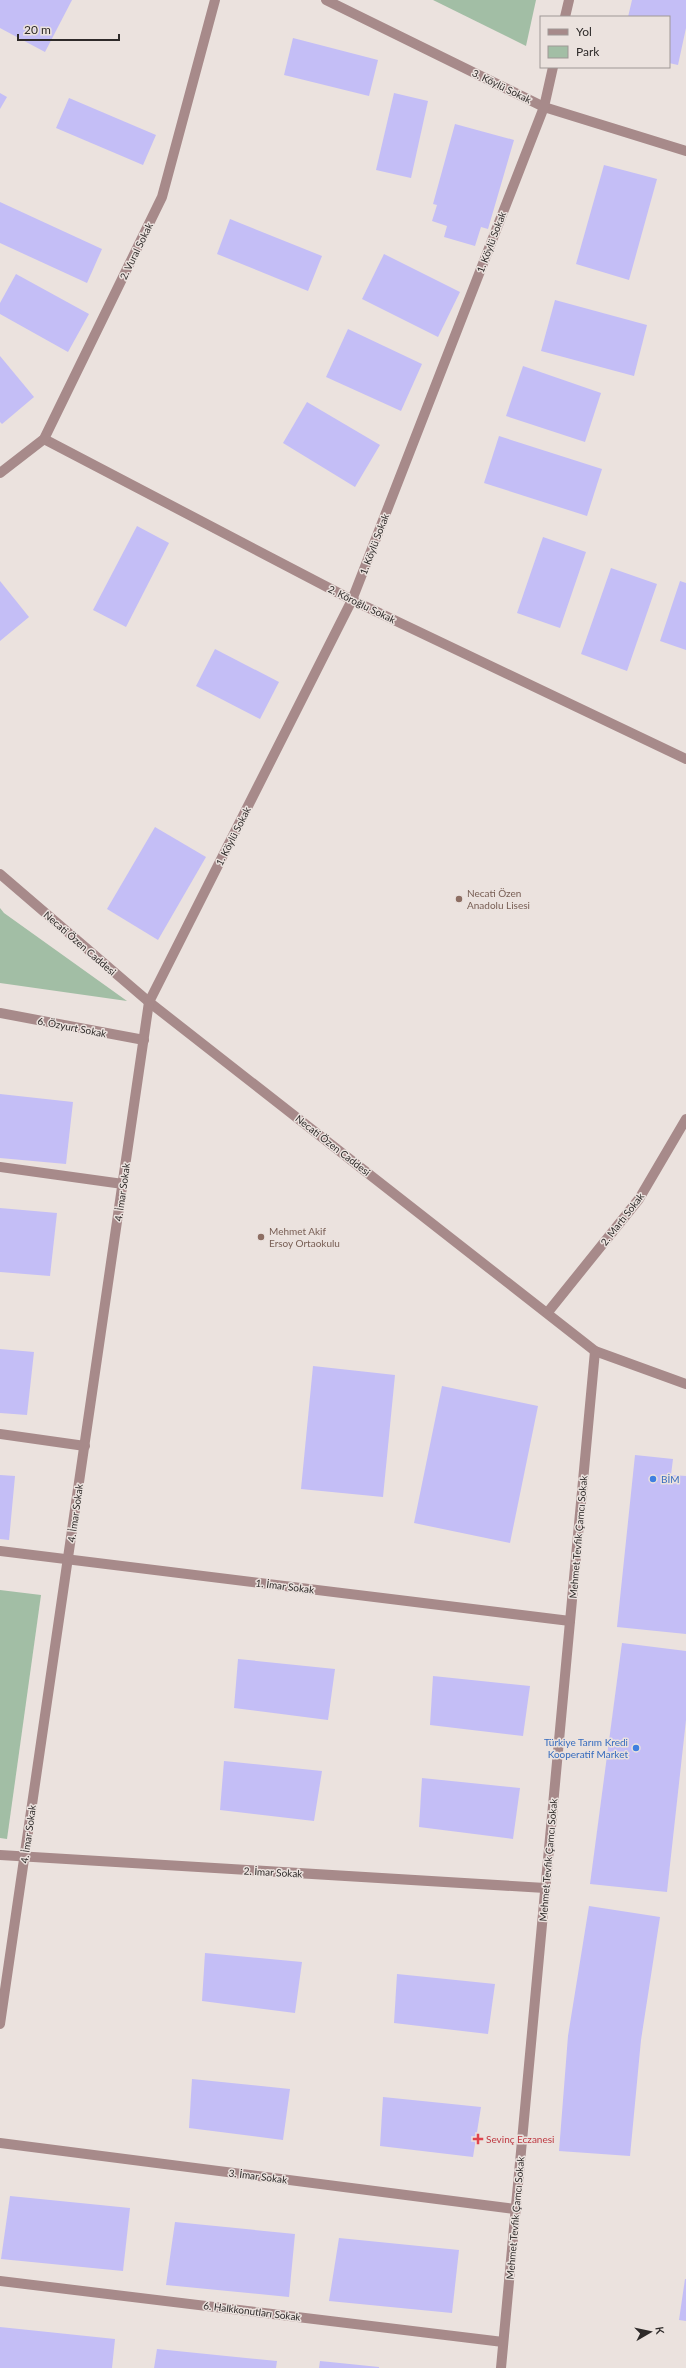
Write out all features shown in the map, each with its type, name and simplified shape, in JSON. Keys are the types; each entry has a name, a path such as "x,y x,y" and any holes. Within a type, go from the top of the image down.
{"street":[{"name":"2. Vural Sokak","path":"0,473 44,439 162,197 215,0"},
{"name":"3. Köylü Sokak","path":"326,0 544,107 686,151"},
{"path":"565,16 569,0"},
{"name":"1. Köylü Sokak","path":"149,1002 352,600 544,107 553,68"},
{"name":"2. Köroğlu Sokak","path":"44,439 352,600 686,759"},
{"name":"Necati Özen Caddesi","path":"0,874 149,1002 548,1312 595,1351 686,1384"},
{"name":"4. İmar Sokak","path":"0,2024 149,1002"},
{"name":"6. Özyurt Sokak","path":"0,1013 144,1040"},
{"name":"2. Martı Sokak","path":"548,1312 639,1199 686,1119"},
{"path":"0,1167 123,1184"},
{"name":"Mehmet Tevfik Çamcı Sokak","path":"501,2368 595,1351"},
{"path":"0,1434 85,1446"},
{"name":"1. İmar Sokak","path":"0,1551 570,1621"},
{"name":"2. İmar Sokak","path":"0,1855 24,1858 546,1888"},
{"name":"3. İmar Sokak","path":"0,2143 515,2209"},
{"name":"6. Halkkonutları Sokak","path":"0,2281 503,2342"}],"green space":[{"path":"433,0 536,0 526,46"},
{"path":"0,908 4,913 127,1001 0,983"},
{"path":"0,1590 41,1595 7,1839 0,1838"}],"building":[{"path":"0,0 72,0 45,52 0,28"},
{"path":"632,0 686,0 686,28 678,65 670,63 670,16 628,16"},
{"path":"293,38 378,60 369,96 284,75"},
{"path":"0,93 7,97 0,109"},
{"path":"394,93 428,101 411,178 376,170"},
{"path":"69,98 156,135 143,165 56,128"},
{"path":"455,124 514,140 488,229 481,227 475,246 444,237 447,226 432,221 437,205 433,204"},
{"path":"604,165 657,179 629,280 576,264"},
{"path":"0,202 102,249 87,283 0,243"},
{"path":"230,219 322,256 308,291 217,254"},
{"path":"384,254 460,292 438,337 362,299"},
{"path":"16,274 89,314 68,352 0,314 0,303"},
{"path":"555,300 647,325 634,376 541,351"},
{"path":"348,329 422,364 401,411 326,377"},
{"path":"0,356 34,397 2,424 0,422"},
{"path":"523,366 601,393 585,442 506,416"},
{"path":"307,402 380,445 355,487 283,443"},
{"path":"499,436 602,469 587,516 484,483"},
{"path":"137,526 169,543 126,627 93,610"},
{"path":"543,537 586,552 560,628 517,613"},
{"path":"611,568 657,584 627,671 581,654"},
{"path":"0,581 29,617 0,641"},
{"path":"680,581 686,583 686,650 660,641"},
{"path":"215,649 279,682 260,719 196,686"},
{"path":"155,827 206,857 158,940 107,909"},
{"path":"0,1094 73,1102 66,1164 0,1158"},
{"path":"0,1208 57,1213 50,1276 0,1272"},
{"path":"0,1349 34,1352 27,1415 0,1413"},
{"path":"313,1366 395,1375 383,1497 301,1489"},
{"path":"442,1386 538,1406 510,1543 414,1523"},
{"path":"635,1455 673,1459 671,1475 686,1476 686,1634 617,1627"},
{"path":"0,1475 15,1476 9,1540 0,1539"},
{"path":"622,1643 686,1651 686,1720 667,1892 590,1884"},
{"path":"238,1659 335,1669 328,1720 234,1708"},
{"path":"433,1676 530,1686 523,1736 430,1725"},
{"path":"224,1761 322,1771 314,1821 220,1810"},
{"path":"422,1778 520,1788 513,1839 419,1827"},
{"path":"589,1906 660,1917 641,2040 630,2156 559,2151 568,2036"},
{"path":"205,1953 302,1962 295,2013 202,2001"},
{"path":"397,1974 495,1984 488,2034 394,2023"},
{"path":"192,2079 290,2089 283,2140 189,2128"},
{"path":"383,2097 481,2107 473,2157 380,2146"},
{"path":"10,2196 130,2208 123,2271 1,2259"},
{"path":"175,2222 295,2234 289,2297 166,2285"},
{"path":"339,2238 459,2250 452,2313 329,2301"},
{"path":"686,2279 686,2321 679,2320"},
{"path":"0,2327 115,2339 112,2368 0,2368"},
{"path":"157,2349 277,2361 276,2368 154,2368"},
{"path":"320,2361 379,2367 379,2368 319,2368"}],"place":[{"name":"Necati Özen Anadolu Lisesi","path":"459,899"},
{"name":"Mehmet Akif Ersoy Ortaokulu","path":"261,1237"},
{"name":"BİM","path":"653,1479"},
{"name":"Türkiye Tarım Kredi Kooperatif Market","path":"636,1748"},
{"name":"Sevinç Eczanesi","path":"478,2139"}]}
